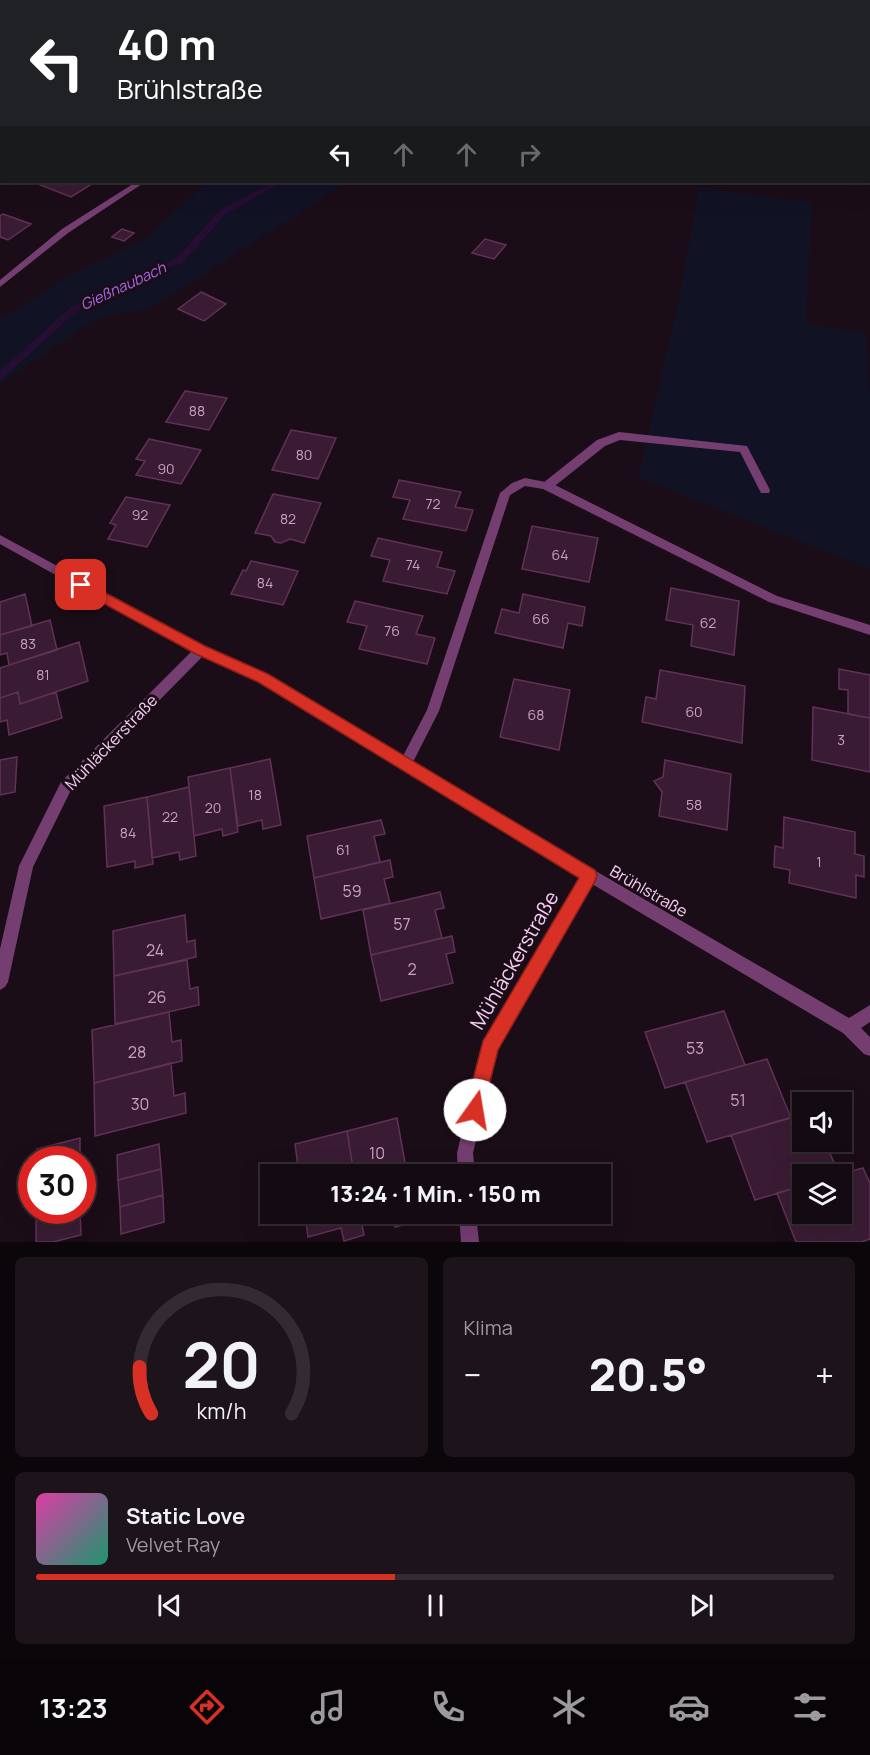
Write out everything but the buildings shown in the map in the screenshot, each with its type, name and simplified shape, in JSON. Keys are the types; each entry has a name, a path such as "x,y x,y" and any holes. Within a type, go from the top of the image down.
{"street":[{"path":"0,284 4,275 65,231 139,183"},
{"path":"547,486 601,442 619,436 743,449 765,490"},
{"path":"406,763 433,711 506,493 517,483 534,482 547,486 773,599 870,630"},
{"name":"Brühlstraße","path":"0,539 201,650 263,678 589,875 849,1027 870,1048"},
{"name":"Mühläckerstraße","path":"0,982 26,866 66,786 201,650"},
{"name":"Mühläckerstraße","path":"466,1164 465,1153 490,1047 589,875"},
{"path":"849,1027 870,1013"},
{"path":"469,1224 470,1242"}],"shaded area":[{"path":"206,183 346,183 151,308 96,319 0,384 0,320 67,277 142,241"},
{"path":"699,187 812,203 806,323 866,334 870,397 870,569 638,477 678,304"}],"waterway":[{"name":"Gießnaubach","path":"0,376 75,308 180,260 223,212 276,183"}],"route":[{"path":"81,585 201,650 263,678 589,875 490,1047 475,1110"}]}
